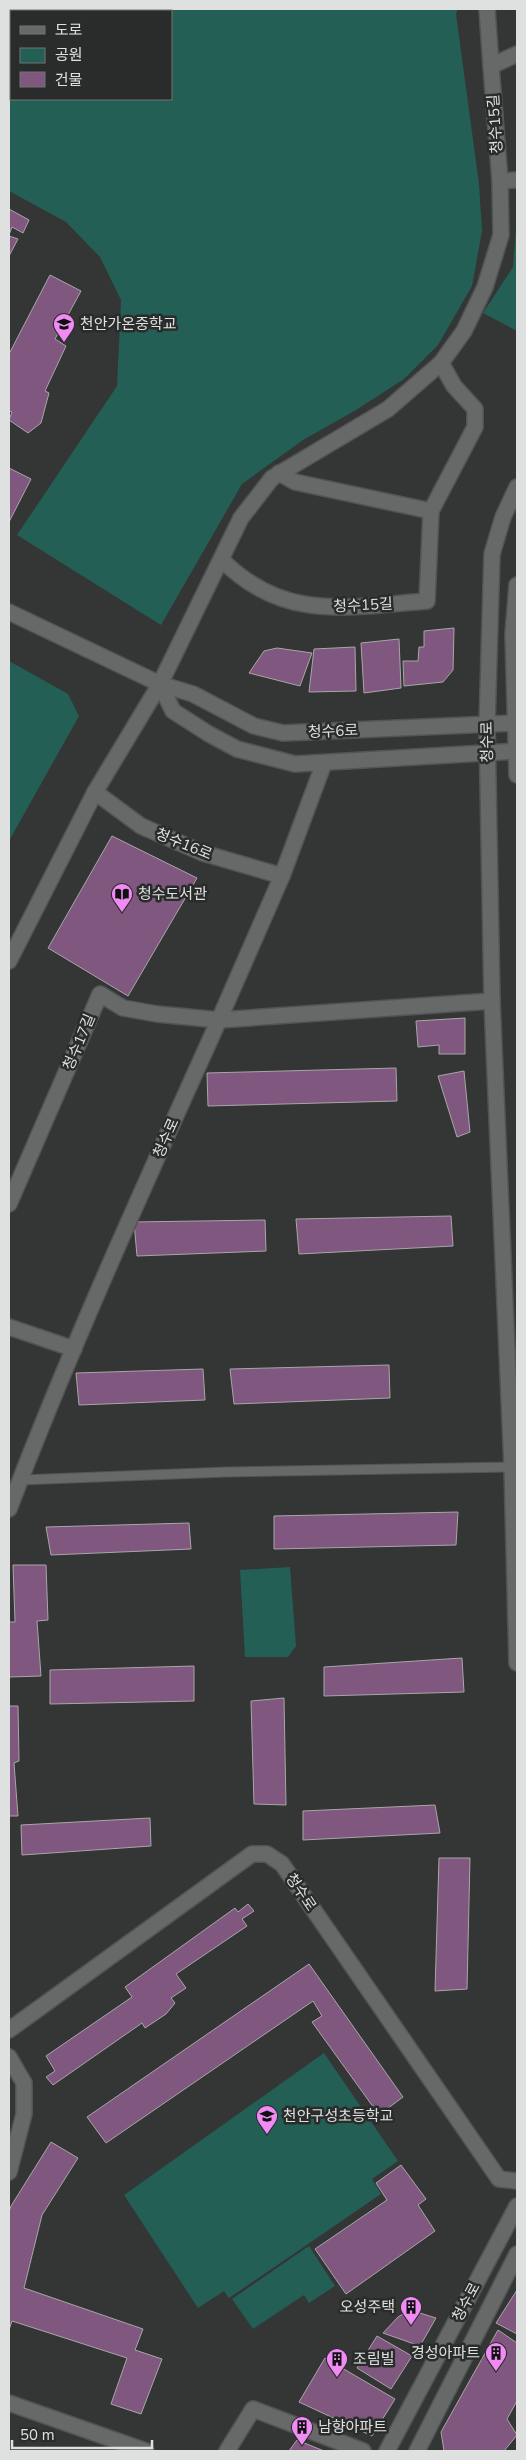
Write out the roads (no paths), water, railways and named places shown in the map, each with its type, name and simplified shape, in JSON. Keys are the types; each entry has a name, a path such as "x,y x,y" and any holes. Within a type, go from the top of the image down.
{"street":[{"name":"청수15길","path":"160,684 241,518 272,478 388,409 442,363 464,331 485,287 501,235 500,181 487,9"},
{"path":"491,66 517,54"},
{"path":"500,181 517,180"},
{"name":"청수15길","path":"222,560 237,575 269,595 296,604 332,608 427,601 431,511 475,427 476,416 475,409 454,386 442,363"},
{"path":"279,473 295,482 431,511"},
{"name":"청수로","path":"517,487 504,517 492,554 487,725 492,1001 515,1467 517,1663"},
{"name":"청수로","path":"517,585 513,634 517,775"},
{"name":"청수6로","path":"9,612 160,684 193,694 254,726 283,733 516,724"},
{"path":"9,961 95,792 160,684"},
{"name":"청수6로","path":"160,684 173,711 237,749 295,764 324,764 517,751"},
{"path":"324,764 282,876 219,1020 492,1001"},
{"name":"청수16로","path":"95,792 142,826 203,853 282,876"},
{"name":"청수17길","path":"9,1204 100,994 123,1008 157,1014 219,1020"},
{"name":"청수로","path":"9,1509 74,1349 219,1020"},
{"path":"9,1327 74,1349"},
{"name":"청수로","path":"9,2030 252,1854 267,1854 282,1864 499,2179 517,2181"},
{"path":"9,2057 24,2083 24,2114 9,2172"},
{"name":"청수로","path":"387,2451 517,2206"},
{"name":"청수로","path":"416,2451 517,2254"},
{"path":"9,2403 146,2451"},
{"path":"227,2451 253,2409 363,2451"}],"lane":[{"path":"20,1480 227,1472 515,1467"}],"place":[{"name":"천안가온중학교","path":"64,343"},
{"name":"청수도서관","path":"122,913"},
{"name":"천안구성초등학교","path":"267,2135"},
{"name":"오성주택","path":"411,2326"},
{"name":"경성아파트","path":"496,2372"},
{"name":"조림빌","path":"337,2378"},
{"name":"남향아파트","path":"302,2446"}]}
